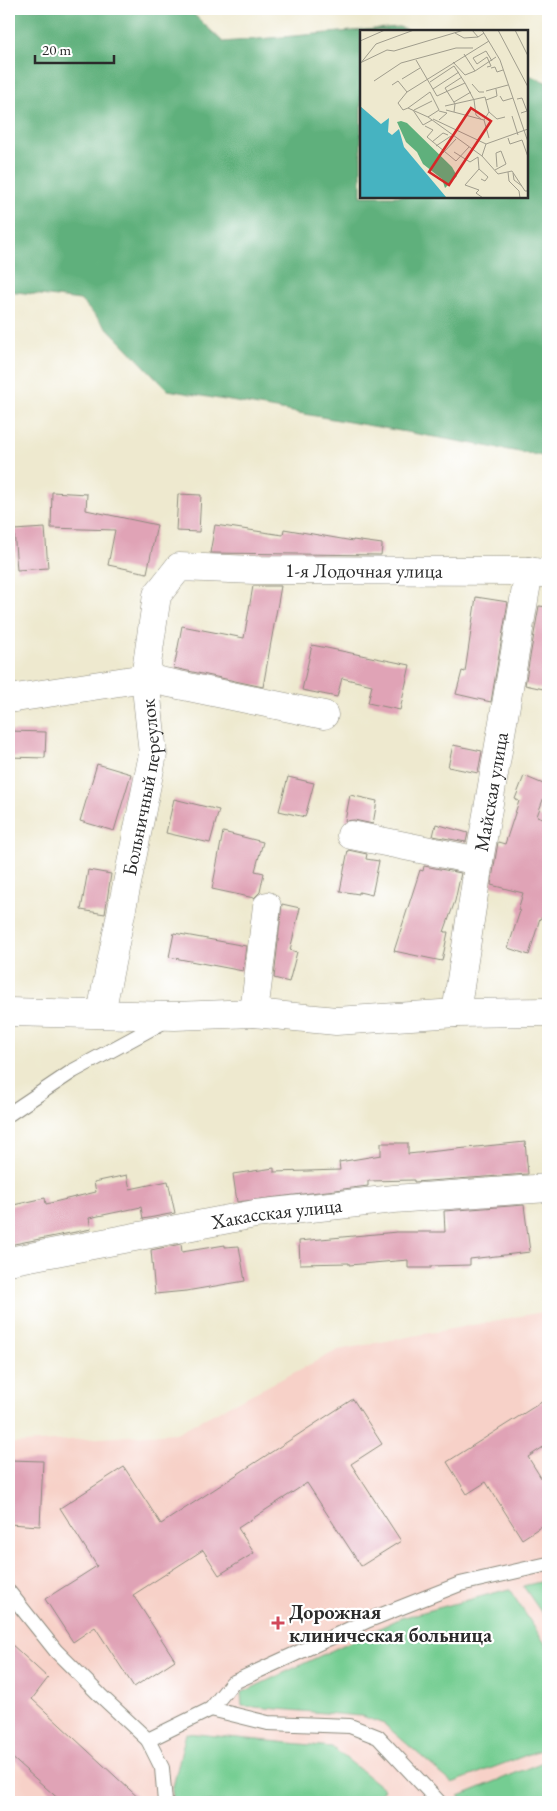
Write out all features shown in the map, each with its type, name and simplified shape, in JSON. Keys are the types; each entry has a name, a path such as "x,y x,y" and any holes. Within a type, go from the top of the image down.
{"street":[{"name":"1-я Лодочная улица","path":"179,567 254,570 538,572"},
{"name":"Больничный переулок","path":"101,1013 153,754 145,678 157,595 179,567"},
{"name":"Майская улица","path":"456,1013 479,861 538,572"},
{"path":"9,699 145,678 324,715"},
{"path":"351,835 479,861"},
{"path":"254,1013 267,906"},
{"path":"9,1012 175,1016 254,1013 336,1020 456,1013 548,1012"},
{"name":"Хакасская улица","path":"9,1261 255,1214 394,1199 548,1188"}],"lane":[{"path":"9,1114 73,1072 175,1016"},
{"path":"148,1740 211,1708 232,1683 370,1620 460,1584 548,1564"},
{"path":"9,1592 56,1651 148,1740 162,1768 165,1802"},
{"path":"211,1708 268,1723 350,1726 378,1737 439,1802"}],"shaded area":[{"name":"Дорожная клиническая больница","path":"548,1311 548,1802 9,1802 9,1444 176,1433 338,1350"}],"green space":[{"path":"12,9 188,9 223,42 360,30 360,198 527,198 527,74 548,83 548,457 168,390 80,300 9,291 9,91 13,56"},
{"path":"399,27 407,30 364,30"},
{"path":"548,1580 548,1622 523,1586"},
{"path":"509,1589 548,1648 548,1747 452,1783 384,1724 361,1716 242,1706 241,1693 401,1618"},
{"path":"186,1733 332,1747 384,1789 375,1802 174,1802 172,1791"},
{"path":"548,1760 548,1802 465,1802 459,1796"}],"building":[{"path":"52,492 87,494 86,510 157,525 147,573 108,565 115,530 51,528"},
{"path":"178,494 201,495 199,532 176,531"},
{"path":"215,525 283,535 284,529 382,544 381,555 210,553"},
{"path":"45,528 48,568 17,570 14,530"},
{"path":"253,586 281,586 263,687 174,668 182,626 244,638"},
{"path":"476,597 508,602 491,702 456,694 462,671 465,672"},
{"path":"539,606 548,607 548,690 525,685"},
{"path":"312,645 410,665 400,710 368,703 372,685 342,678 337,697 302,690"},
{"path":"9,731 46,732 45,758 9,757"},
{"path":"453,745 482,751 478,773 448,767"},
{"path":"97,764 131,774 114,831 80,821"},
{"path":"524,776 548,786 537,816 548,820 548,906 544,919 540,918 529,955 508,948 520,911 518,910 523,893 491,885 498,842 505,844 519,801 515,799"},
{"path":"288,777 314,783 305,817 279,811"},
{"path":"350,795 377,801 373,824 354,820 345,821"},
{"path":"174,799 219,810 210,843 166,833"},
{"path":"436,824 468,833 466,842 433,836"},
{"path":"223,832 263,842 255,871 264,873 260,892 254,898 212,889"},
{"path":"348,850 367,854 366,859 379,861 372,895 340,891"},
{"path":"424,866 461,873 455,901 444,932 448,932 442,961 394,951 420,870 423,871"},
{"path":"88,870 111,874 105,914 81,910"},
{"path":"282,904 300,908 290,950 297,952 289,982 274,978"},
{"path":"174,933 246,946 243,971 169,957"},
{"path":"525,1142 528,1174 414,1182 414,1180 368,1181 368,1186 237,1202 233,1174 274,1168 274,1172 340,1170 339,1162 381,1155 381,1143 408,1143 408,1154"},
{"path":"127,1175 130,1189 168,1181 175,1213 143,1219 141,1207 89,1218 91,1229 9,1245 9,1206 45,1198 46,1204 96,1192 94,1182"},
{"path":"524,1205 530,1252 470,1259 470,1265 431,1266 431,1268 408,1268 408,1260 349,1265 349,1263 300,1264 299,1241 397,1232 445,1232 444,1211"},
{"path":"181,1244 182,1252 225,1245 225,1247 239,1246 245,1281 155,1294 151,1250"},
{"path":"548,1398 548,1444 528,1457 548,1489 548,1522 522,1539 486,1482 467,1494 447,1462"},
{"path":"353,1399 382,1444 351,1464 401,1541 361,1566 307,1483 238,1528 254,1553 219,1575 203,1550 133,1595 175,1660 134,1687 95,1627 73,1642 45,1599 97,1566 60,1508 124,1467 161,1524"},
{"path":"9,1460 43,1461 40,1526 9,1524"},
{"path":"9,1642 48,1678 32,1699 143,1802 62,1802 9,1755"}],"place":[{"name":"Дорожная клиническая больница","path":"278,1623"}]}
